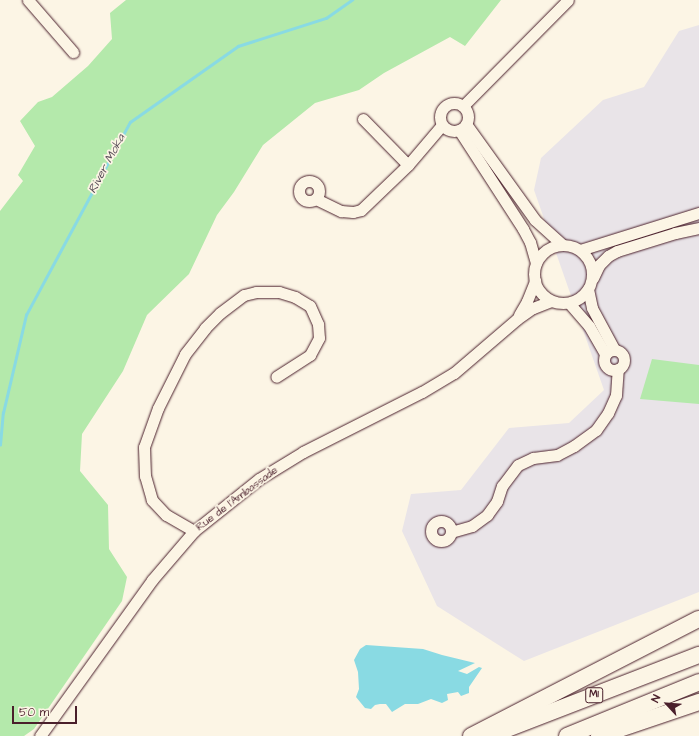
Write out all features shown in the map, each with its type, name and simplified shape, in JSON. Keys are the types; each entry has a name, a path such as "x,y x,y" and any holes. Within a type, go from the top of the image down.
{"highway":[{"path":"471,736 699,618"},
{"name":"M1","path":"489,736 699,655"},
{"path":"567,736 699,682"},
{"path":"599,736 699,702"}],"street":[{"path":"28,0 73,52"},
{"path":"463,106 568,0"},
{"path":"455,102 463,106 468,115 463,127 450,130 442,125 439,116 446,104 455,102"},
{"path":"363,119 408,165"},
{"path":"316,199 340,211 353,212 361,210 408,165 442,125"},
{"path":"463,127 535,220 562,244 580,250 590,262 592,271 590,285 592,308 610,352"},
{"path":"463,127 523,228 530,242 536,262"},
{"path":"580,250 699,213"},
{"path":"562,244 546,250 536,262 534,271 535,280 541,292 551,301 569,303 582,297 590,285 599,265 608,256 617,251 675,233 699,228"},
{"path":"517,319 527,301 535,280"},
{"path":"194,531 166,515 152,500 145,476 144,447 158,408 185,354 204,328 220,313 244,295 256,292 279,292 295,297 310,306 318,324 319,338 310,355 276,377"},
{"path":"517,319 533,308 551,301"},
{"path":"569,303 610,352"},
{"name":"Rue de l'Ambassade","path":"40,736 152,580 194,531 259,479 303,452 422,392 454,373 517,319"},
{"path":"610,352 621,352 624,358 623,364 618,369 612,370 606,367 603,360 610,352"},
{"path":"451,532 472,526 487,515 497,501 502,486 518,465 533,458 557,455 574,446 596,430 608,414 616,395 618,369"}],"shaded area":[{"path":"699,25 699,592 524,661 437,606 402,531 411,494 461,490 509,428 569,423 604,390 534,190 541,158 603,100 644,87 679,31"}],"green space":[{"path":"126,0 501,0 465,46 450,37 384,73 359,90 315,103 263,145 234,192 217,215 189,274 147,315 123,371 82,434 80,471 108,505 109,549 127,577 122,601 34,729 24,736 0,736 0,211 23,181 18,175 35,146 20,121 38,102 52,97 88,66 112,39 110,13"},
{"path":"652,359 699,365 699,404 640,399"}],"water":[{"path":"366,645 423,649 475,663 458,671 467,674 479,667 482,668 469,687 469,693 461,696 458,692 447,694 448,700 442,703 431,699 418,704 405,704 392,712 386,704 375,705 371,709 365,708 356,697 359,689 358,672 354,660 360,649"}],"waterway":[{"name":"River Moka","path":"0,445 3,413 26,315 130,122 238,46 326,18 352,0"}]}
